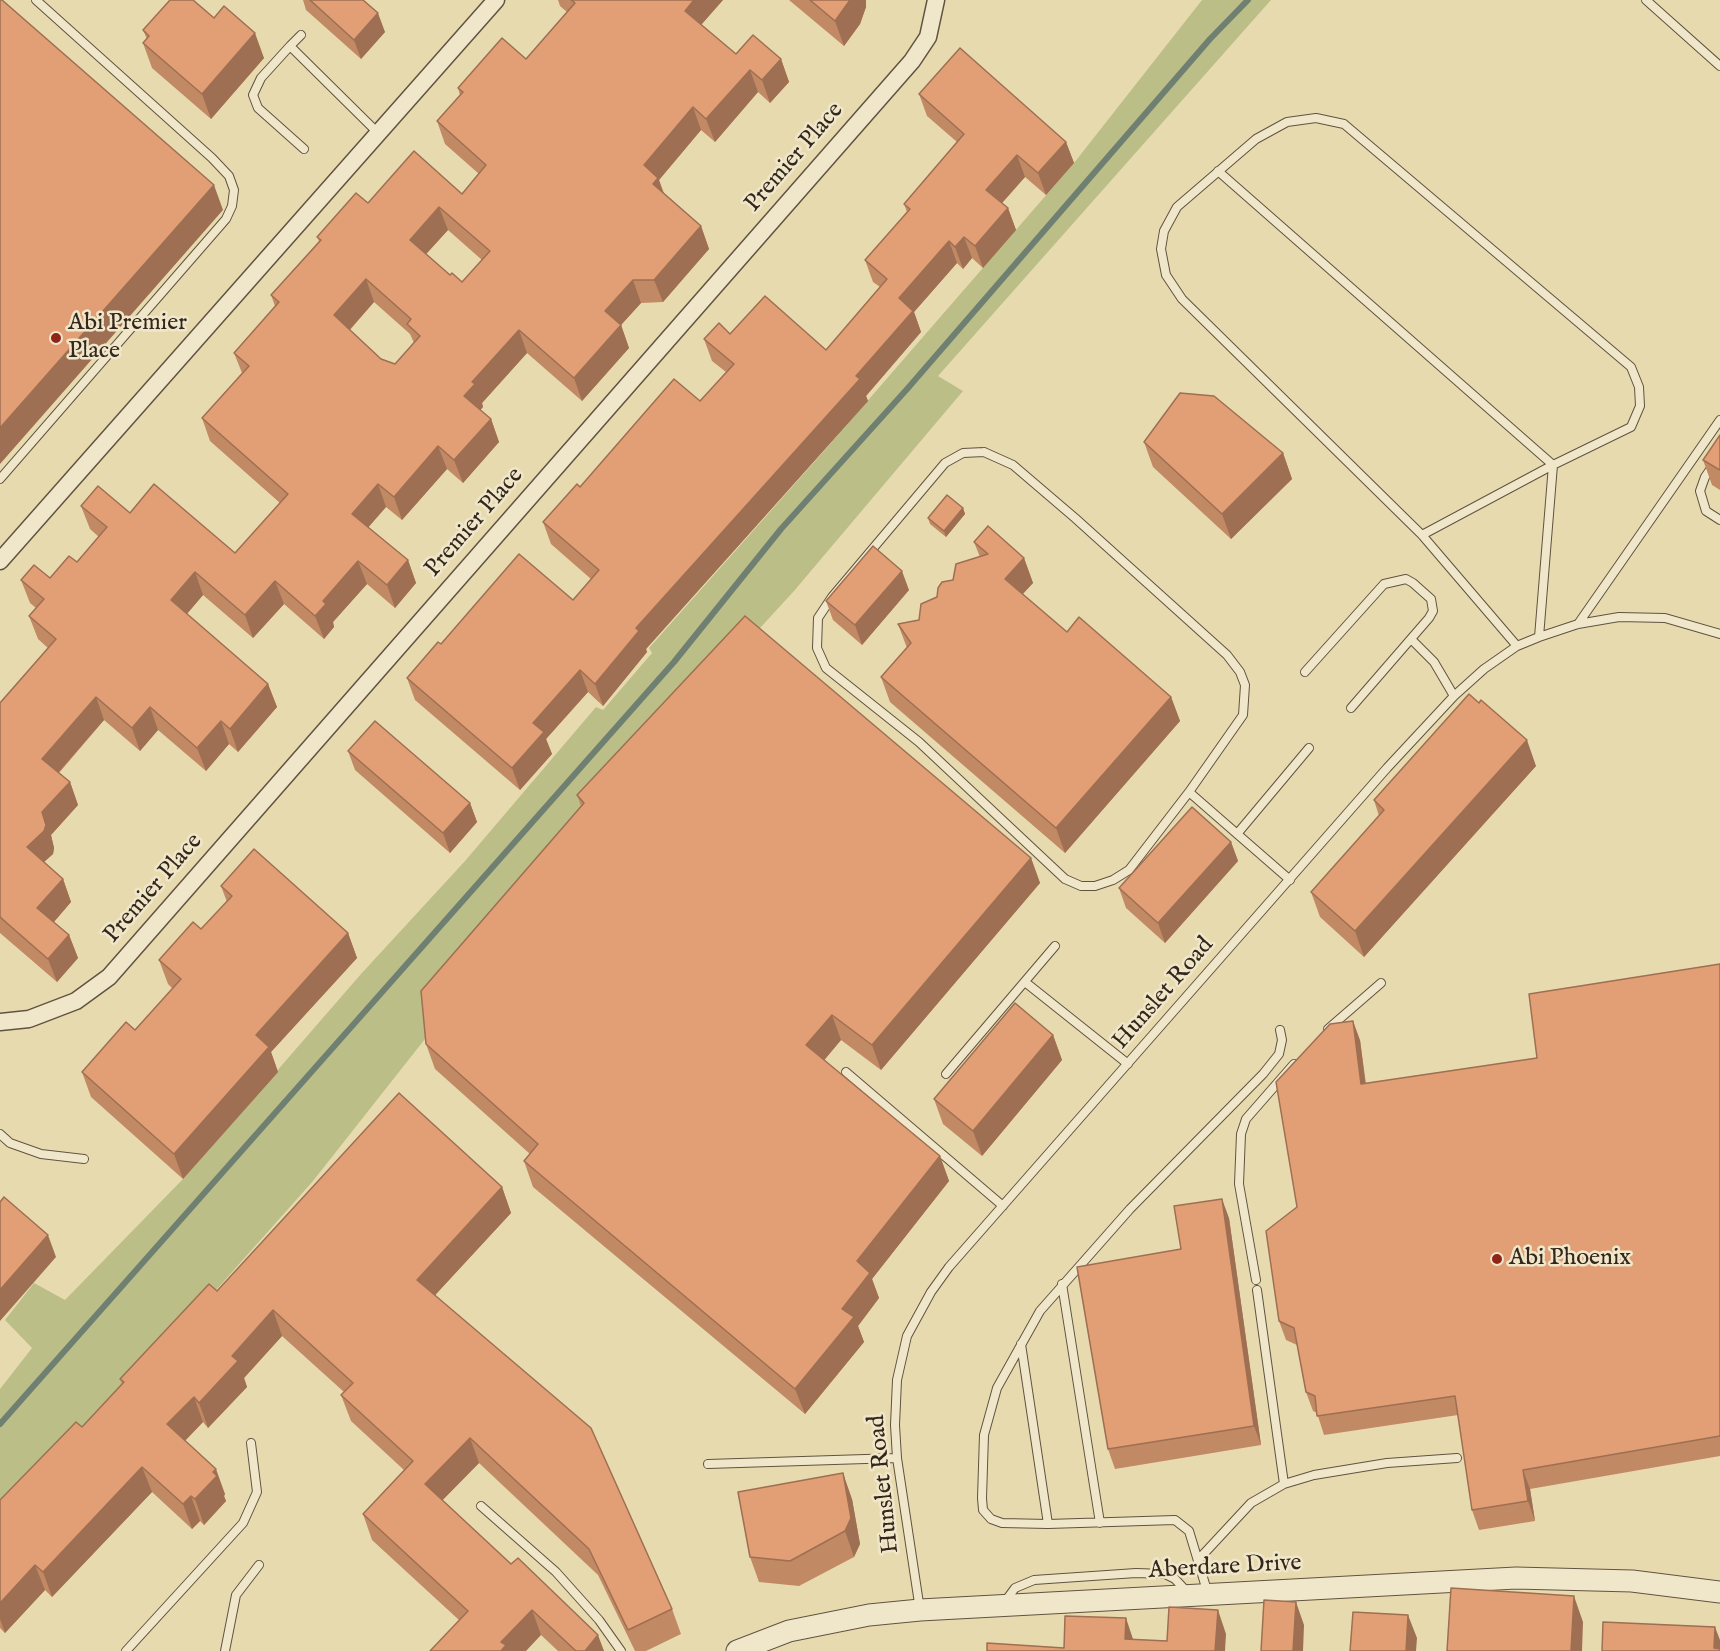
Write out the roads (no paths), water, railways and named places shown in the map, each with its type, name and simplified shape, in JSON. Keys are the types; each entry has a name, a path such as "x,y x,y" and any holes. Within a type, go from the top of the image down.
{"street":[{"path":"0,561 496,0"},
{"name":"Premier Place","path":"0,1022 30,1019 76,1001 109,977 912,61 928,37 936,0"},
{"name":"Aberdare Drive","path":"737,1651 789,1631 869,1615 920,1610 1516,1578 1632,1581 1720,1592"}],"lane":[{"path":"0,479 226,219 232,206 234,190 229,176 212,158 36,0"},
{"path":"1646,0 1720,66"},
{"path":"301,35 261,78 253,95 258,108 304,149"},
{"path":"290,46 378,133"},
{"path":"1422,535 1553,465 1631,427 1640,406 1639,387 1631,367 1344,124 1316,118 1287,122 1256,139 1177,207 1164,231 1161,249 1166,275 1182,299 1422,535 1517,646"},
{"path":"1218,171 1553,465"},
{"path":"1578,624 1720,420"},
{"path":"984,452 999,457 1013,465 1075,518 1227,655 1240,672 1245,685 1243,715 1189,792 1129,870 1113,880 1095,886 1081,886 1065,879 919,742 826,668 817,648 818,618 853,571 945,463 963,453 984,452"},
{"path":"1720,455 1705,477 1700,491 1707,511 1720,520"},
{"path":"1539,637 1553,465"},
{"path":"1305,672 1384,584 1397,579 1406,579 1431,599 1432,611 1429,618 1351,708"},
{"name":"Hunslet Road","path":"920,1610 897,1458 895,1425 897,1380 907,1336 943,1275 1454,696 1484,669 1517,646 1539,637 1578,624 1619,616 1665,618 1720,634"},
{"path":"1411,639 1434,662 1454,696"},
{"path":"1237,834 1309,748"},
{"path":"1189,792 1290,880"},
{"path":"946,1074 1055,946"},
{"path":"1025,982 1128,1065"},
{"path":"1318,1038 1381,983"},
{"path":"1199,1595 1198,1560 1189,1531 1175,1520 1048,1524 1002,1523 991,1520 983,1510 984,1435 989,1411 1020,1343 1040,1311 1130,1209 1263,1074 1279,1054 1282,1040 1280,1030"},
{"path":"1256,1280 1239,1184 1241,1134 1246,1119 1266,1092 1304,1053"},
{"path":"846,1072 1003,1206"},
{"path":"0,1134 10,1143 41,1154 84,1159"},
{"path":"1062,1284 1100,1523"},
{"path":"1257,1290 1284,1484"},
{"path":"1020,1343 1048,1524"},
{"path":"126,1651 243,1523 257,1492 251,1443"},
{"path":"708,1464 897,1458"},
{"path":"1198,1560 1251,1503 1284,1484 1314,1474 1387,1463 1456,1458"},
{"path":"481,1506 556,1572 599,1620 621,1651"},
{"path":"225,1651 236,1595 259,1565"}],"waterway":[{"path":"0,1424 674,662 781,529 908,388 1210,39 1248,0"}],"place":[{"name":"Abi Premier Place","path":"56,338"},
{"name":"Abi Phoenix","path":"1497,1259"}]}
